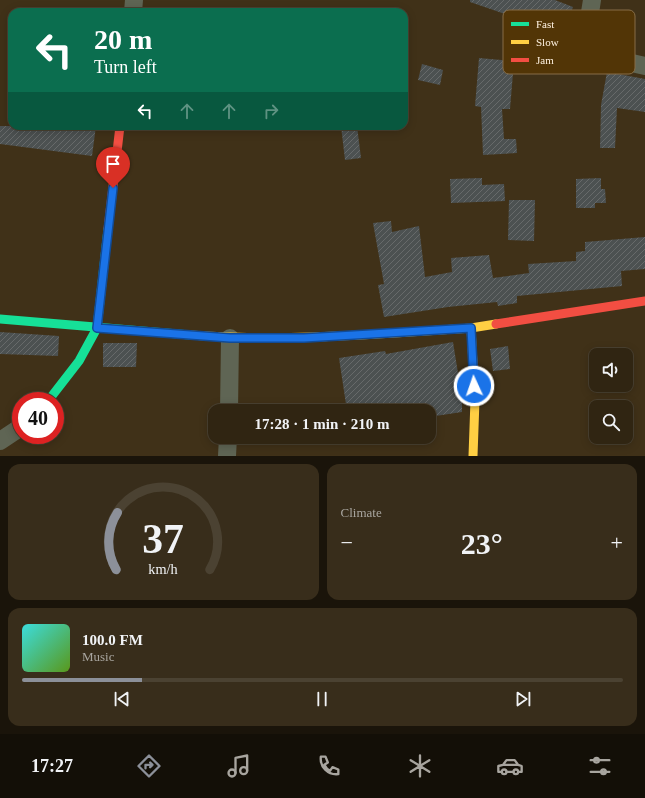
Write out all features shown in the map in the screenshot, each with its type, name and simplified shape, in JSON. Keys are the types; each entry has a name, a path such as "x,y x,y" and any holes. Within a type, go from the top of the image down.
{"street":[{"path":"590,10 592,0"},
{"path":"635,64 645,66"},
{"path":"55,392 79,361 97,328 120,130"},
{"path":"0,319 230,338 319,338 471,328 645,301"},
{"path":"471,328 475,400 473,456"},
{"path":"229,404 230,338"},
{"path":"0,441 12,433"},
{"path":"227,456 228,444"}],"building":[{"path":"470,0 555,0 573,7 572,10 503,10 503,13 470,2"},
{"path":"479,58 503,60 503,74 513,74 510,109 502,109 504,139 516,139 517,153 483,155 481,107 475,106"},
{"path":"422,64 443,70 440,85 418,80"},
{"path":"607,74 618,74 645,79 645,112 617,108 615,148 600,148 601,105"},
{"path":"0,126 8,126 8,130 95,130 92,156 0,144"},
{"path":"341,130 358,130 361,158 345,160"},
{"path":"482,178 482,185 504,184 505,201 451,203 450,179"},
{"path":"601,178 601,189 605,189 606,203 595,203 595,208 576,208 576,179"},
{"path":"509,200 535,200 534,241 508,240"},
{"path":"391,221 392,232 419,226 425,277 452,272 451,258 489,255 493,278 529,273 528,264 576,261 576,252 585,251 585,242 645,237 645,269 621,271 622,286 517,296 517,303 498,306 497,302 448,307 384,317 378,285 384,284 373,223"},
{"path":"0,332 59,336 58,356 0,354"},
{"path":"453,342 462,398 462,412 436,416 436,404 346,404 339,358 385,351 386,354"},
{"path":"103,343 137,343 136,367 103,367"},
{"path":"508,346 510,369 493,371 490,349"}],"traffic: fast":[{"path":"55,392 79,361 97,328 108,229"},
{"path":"0,319 190,335"}],"traffic: slow":[{"path":"190,335 260,338 330,336 471,328 496,324"},
{"path":"471,328 475,400 473,456"}],"traffic: jam":[{"path":"108,229 120,130"},
{"path":"496,324 645,301"}],"route":[{"path":"113,188 97,328 230,338 319,338 471,328 474,386"}]}
